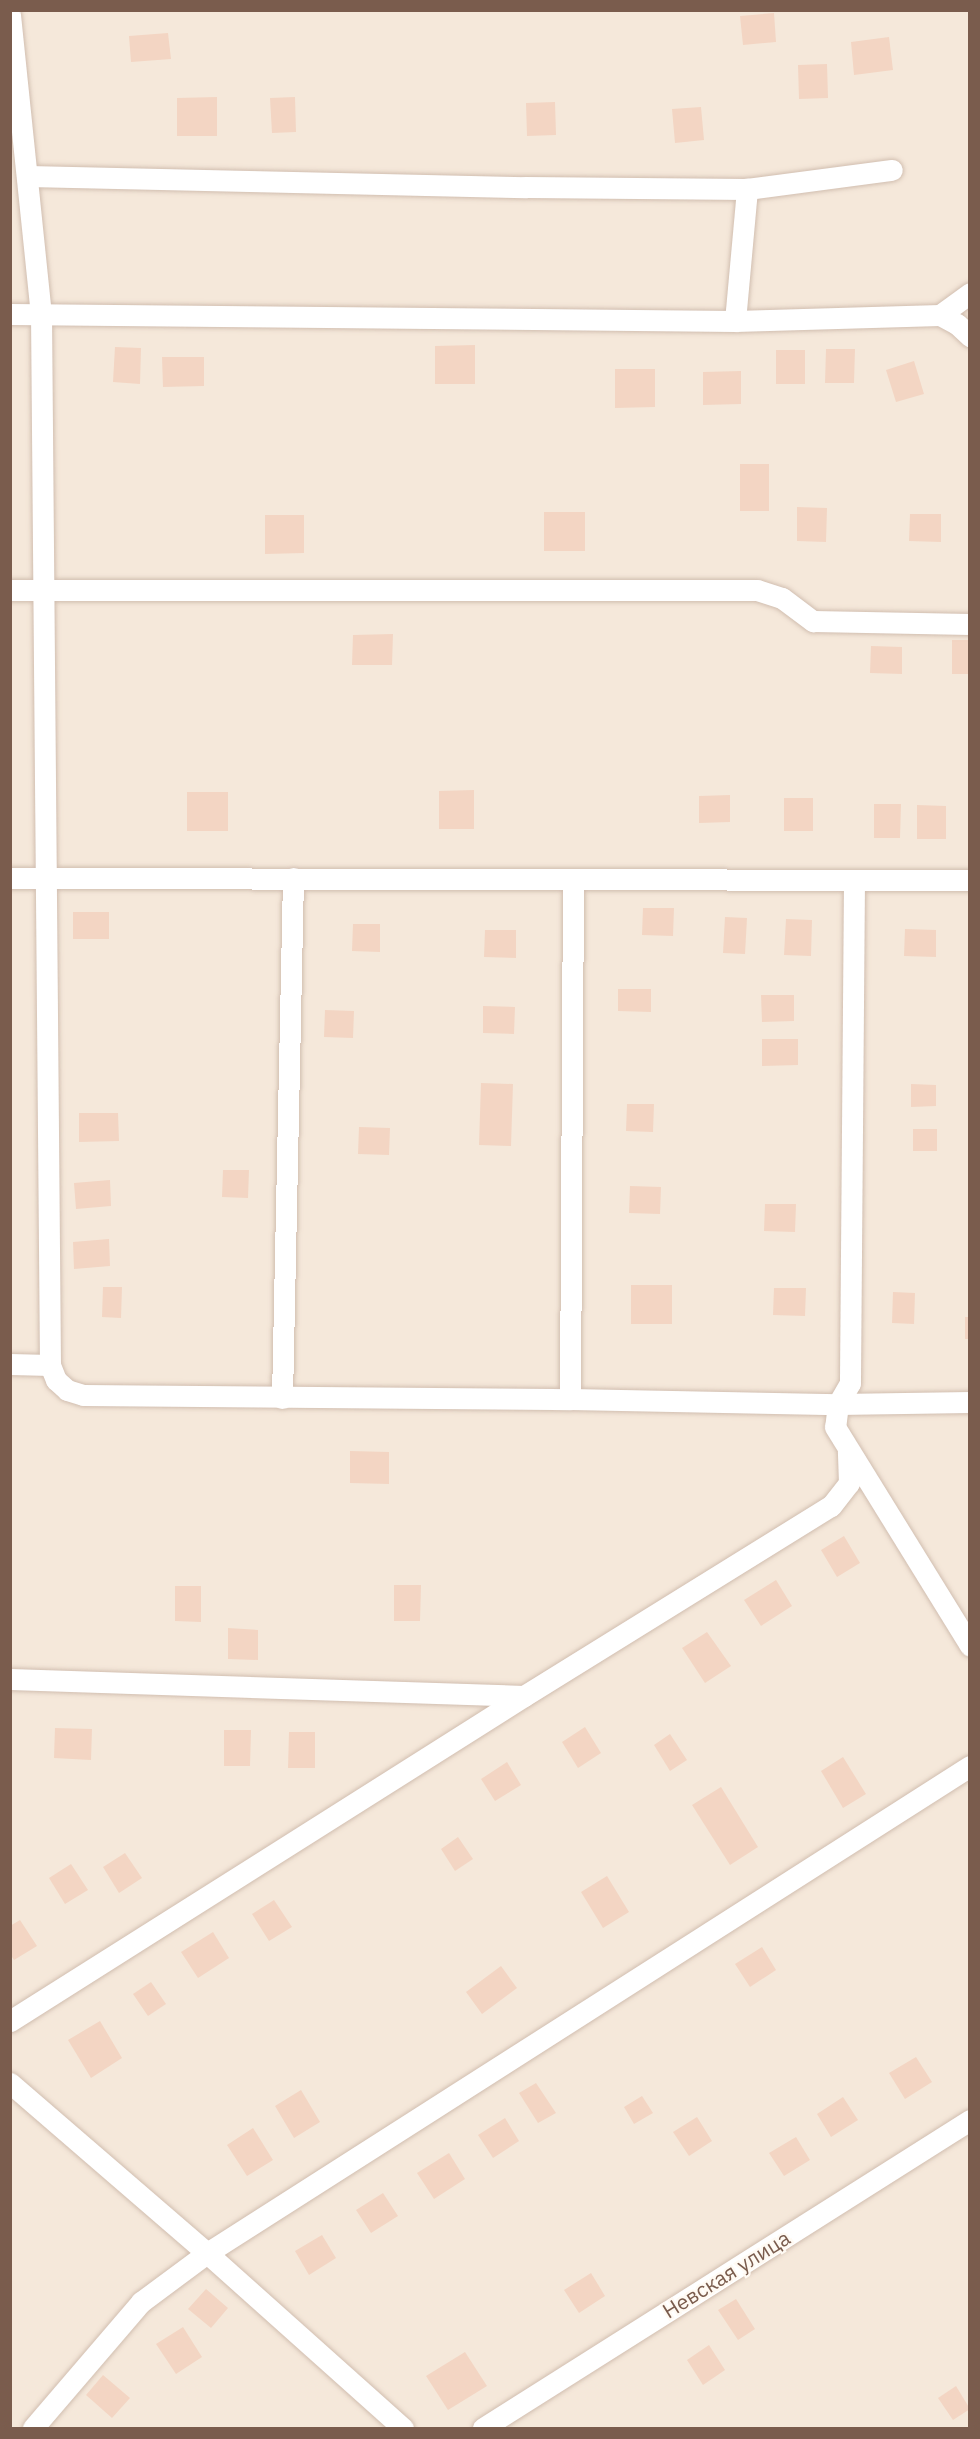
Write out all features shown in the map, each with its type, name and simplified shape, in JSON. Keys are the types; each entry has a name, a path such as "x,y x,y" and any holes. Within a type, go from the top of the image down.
{"street":[{"path":"10,15 41,313 50,1365 56,1380 67,1389 83,1395 570,1399 838,1404 969,1402"},
{"path":"28,176 525,188 747,189 892,170"},
{"path":"735,321 747,189"},
{"path":"940,315 969,293"},
{"path":"10,314 735,321 940,315 957,324 969,336"},
{"path":"10,590 757,590 782,598 813,621 969,624"},
{"path":"10,878 969,880"},
{"path":"282,1398 293,878"},
{"path":"570,1399 573,880"},
{"path":"854,880 850,1383 838,1404 835,1427 969,1646"},
{"path":"10,1364 50,1365"},
{"path":"10,2021 524,1696 831,1506 849,1483 848,1451"},
{"path":"10,1679 524,1696"},
{"path":"33,2428 141,2302 207,2253 969,1766"},
{"path":"10,2083 207,2253 403,2428"},
{"name":"Невская улица","path":"483,2428 969,2120"}],"shaded area":[{"path":"11,11 969,11 969,2428 11,2428"}],"building":[{"path":"774,13 776,42 743,45 740,16"},
{"path":"168,33 171,59 131,62 129,36"},
{"path":"889,37 893,70 854,75 851,42"},
{"path":"827,64 828,98 799,99 798,65"},
{"path":"217,97 217,136 177,136 177,98"},
{"path":"295,97 296,132 272,133 270,98"},
{"path":"555,102 556,135 527,136 526,103"},
{"path":"701,107 704,140 675,143 672,109"},
{"path":"475,345 475,384 435,384 435,346"},
{"path":"115,347 141,348 140,384 113,382"},
{"path":"826,349 855,349 854,383 825,383"},
{"path":"776,350 805,350 805,384 776,384"},
{"path":"162,357 204,357 204,386 163,387"},
{"path":"914,361 924,394 896,402 886,370"},
{"path":"615,369 655,369 655,407 615,408"},
{"path":"741,371 741,404 703,405 703,372"},
{"path":"740,464 769,464 769,511 740,511"},
{"path":"797,507 827,508 826,542 797,541"},
{"path":"544,512 585,512 585,551 544,551"},
{"path":"910,514 941,514 941,542 909,541"},
{"path":"265,515 304,515 304,553 265,554"},
{"path":"393,634 392,665 352,665 353,635"},
{"path":"952,640 970,640 970,674 952,674"},
{"path":"871,646 902,647 902,674 870,673"},
{"path":"474,790 474,829 439,829 439,791"},
{"path":"187,792 228,792 228,831 187,831"},
{"path":"730,795 730,822 699,823 699,796"},
{"path":"784,798 813,798 813,831 784,831"},
{"path":"874,804 901,804 900,838 874,838"},
{"path":"917,805 946,806 946,839 917,839"},
{"path":"643,908 674,908 673,936 642,935"},
{"path":"73,912 109,912 109,939 73,939"},
{"path":"725,917 747,918 745,954 723,953"},
{"path":"786,919 812,920 811,956 784,955"},
{"path":"353,924 380,924 380,952 352,951"},
{"path":"905,929 936,930 936,957 904,956"},
{"path":"485,930 516,930 516,958 484,957"},
{"path":"618,989 651,989 651,1012 618,1011"},
{"path":"761,995 794,995 794,1021 762,1022"},
{"path":"483,1006 515,1007 514,1034 483,1033"},
{"path":"325,1010 354,1011 353,1038 324,1037"},
{"path":"762,1039 798,1039 798,1065 762,1066"},
{"path":"481,1083 513,1084 511,1146 479,1145"},
{"path":"911,1084 936,1085 936,1106 911,1107"},
{"path":"627,1104 654,1104 653,1132 626,1131"},
{"path":"79,1113 118,1113 119,1141 79,1142"},
{"path":"359,1127 390,1128 389,1155 358,1154"},
{"path":"913,1129 937,1129 937,1151 913,1151"},
{"path":"223,1170 249,1170 248,1198 222,1197"},
{"path":"110,1180 111,1206 76,1209 74,1183"},
{"path":"630,1186 661,1187 660,1214 629,1213"},
{"path":"765,1204 796,1204 795,1232 764,1231"},
{"path":"109,1239 110,1266 74,1269 73,1242"},
{"path":"631,1285 672,1285 672,1324 631,1324"},
{"path":"103,1287 122,1287 121,1318 102,1317"},
{"path":"774,1288 806,1288 805,1316 773,1315"},
{"path":"893,1292 915,1293 914,1324 892,1323"},
{"path":"965,1317 970,1317 970,1339 965,1339"},
{"path":"350,1451 389,1452 389,1484 350,1483"},
{"path":"844,1536 860,1563 837,1577 821,1550"},
{"path":"776,1580 792,1606 761,1626 744,1600"},
{"path":"394,1585 421,1585 420,1621 394,1621"},
{"path":"175,1586 201,1586 201,1622 175,1621"},
{"path":"228,1628 258,1630 258,1660 228,1659"},
{"path":"707,1632 731,1666 705,1683 682,1648"},
{"path":"585,1727 601,1753 578,1768 562,1742"},
{"path":"55,1728 92,1729 91,1760 54,1758"},
{"path":"224,1730 251,1730 250,1766 224,1766"},
{"path":"289,1732 315,1732 315,1768 288,1768"},
{"path":"670,1734 687,1760 670,1771 654,1745"},
{"path":"843,1757 866,1794 843,1808 821,1771"},
{"path":"507,1762 521,1785 495,1801 481,1779"},
{"path":"721,1787 758,1847 730,1865 692,1805"},
{"path":"458,1837 473,1859 455,1871 441,1849"},
{"path":"125,1853 142,1878 119,1893 103,1867"},
{"path":"71,1864 88,1890 65,1904 49,1878"},
{"path":"607,1876 629,1912 603,1928 581,1892"},
{"path":"274,1900 292,1927 269,1941 252,1914"},
{"path":"20,1920 37,1946 14,1960 10,1954 10,1926"},
{"path":"213,1932 229,1958 198,1978 181,1952"},
{"path":"762,1947 776,1970 750,1987 735,1964"},
{"path":"501,1966 517,1988 482,2014 466,1992"},
{"path":"151,1982 166,2004 148,2016 133,1994"},
{"path":"100,2021 122,2058 91,2078 68,2040"},
{"path":"916,2057 932,2082 905,2099 889,2073"},
{"path":"536,2083 556,2113 538,2123 519,2093"},
{"path":"301,2090 320,2122 294,2138 275,2106"},
{"path":"642,2096 653,2113 634,2124 624,2107"},
{"path":"843,2097 858,2120 831,2137 817,2114"},
{"path":"697,2117 712,2141 689,2156 673,2132"},
{"path":"505,2118 519,2141 493,2158 478,2135"},
{"path":"253,2128 273,2160 247,2176 227,2145"},
{"path":"796,2137 810,2160 784,2176 769,2153"},
{"path":"449,2153 465,2179 434,2199 417,2173"},
{"path":"383,2193 398,2216 371,2233 356,2210"},
{"path":"322,2235 336,2258 309,2275 295,2251"},
{"path":"591,2273 605,2296 579,2313 564,2290"},
{"path":"206,2289 228,2308 211,2328 188,2309"},
{"path":"736,2299 755,2329 738,2340 718,2310"},
{"path":"183,2327 202,2357 176,2374 156,2344"},
{"path":"709,2345 725,2370 703,2385 687,2360"},
{"path":"465,2352 487,2386 448,2410 426,2376"},
{"path":"103,2375 130,2398 112,2418 86,2395"},
{"path":"956,2386 970,2409 953,2420 938,2398"}]}
